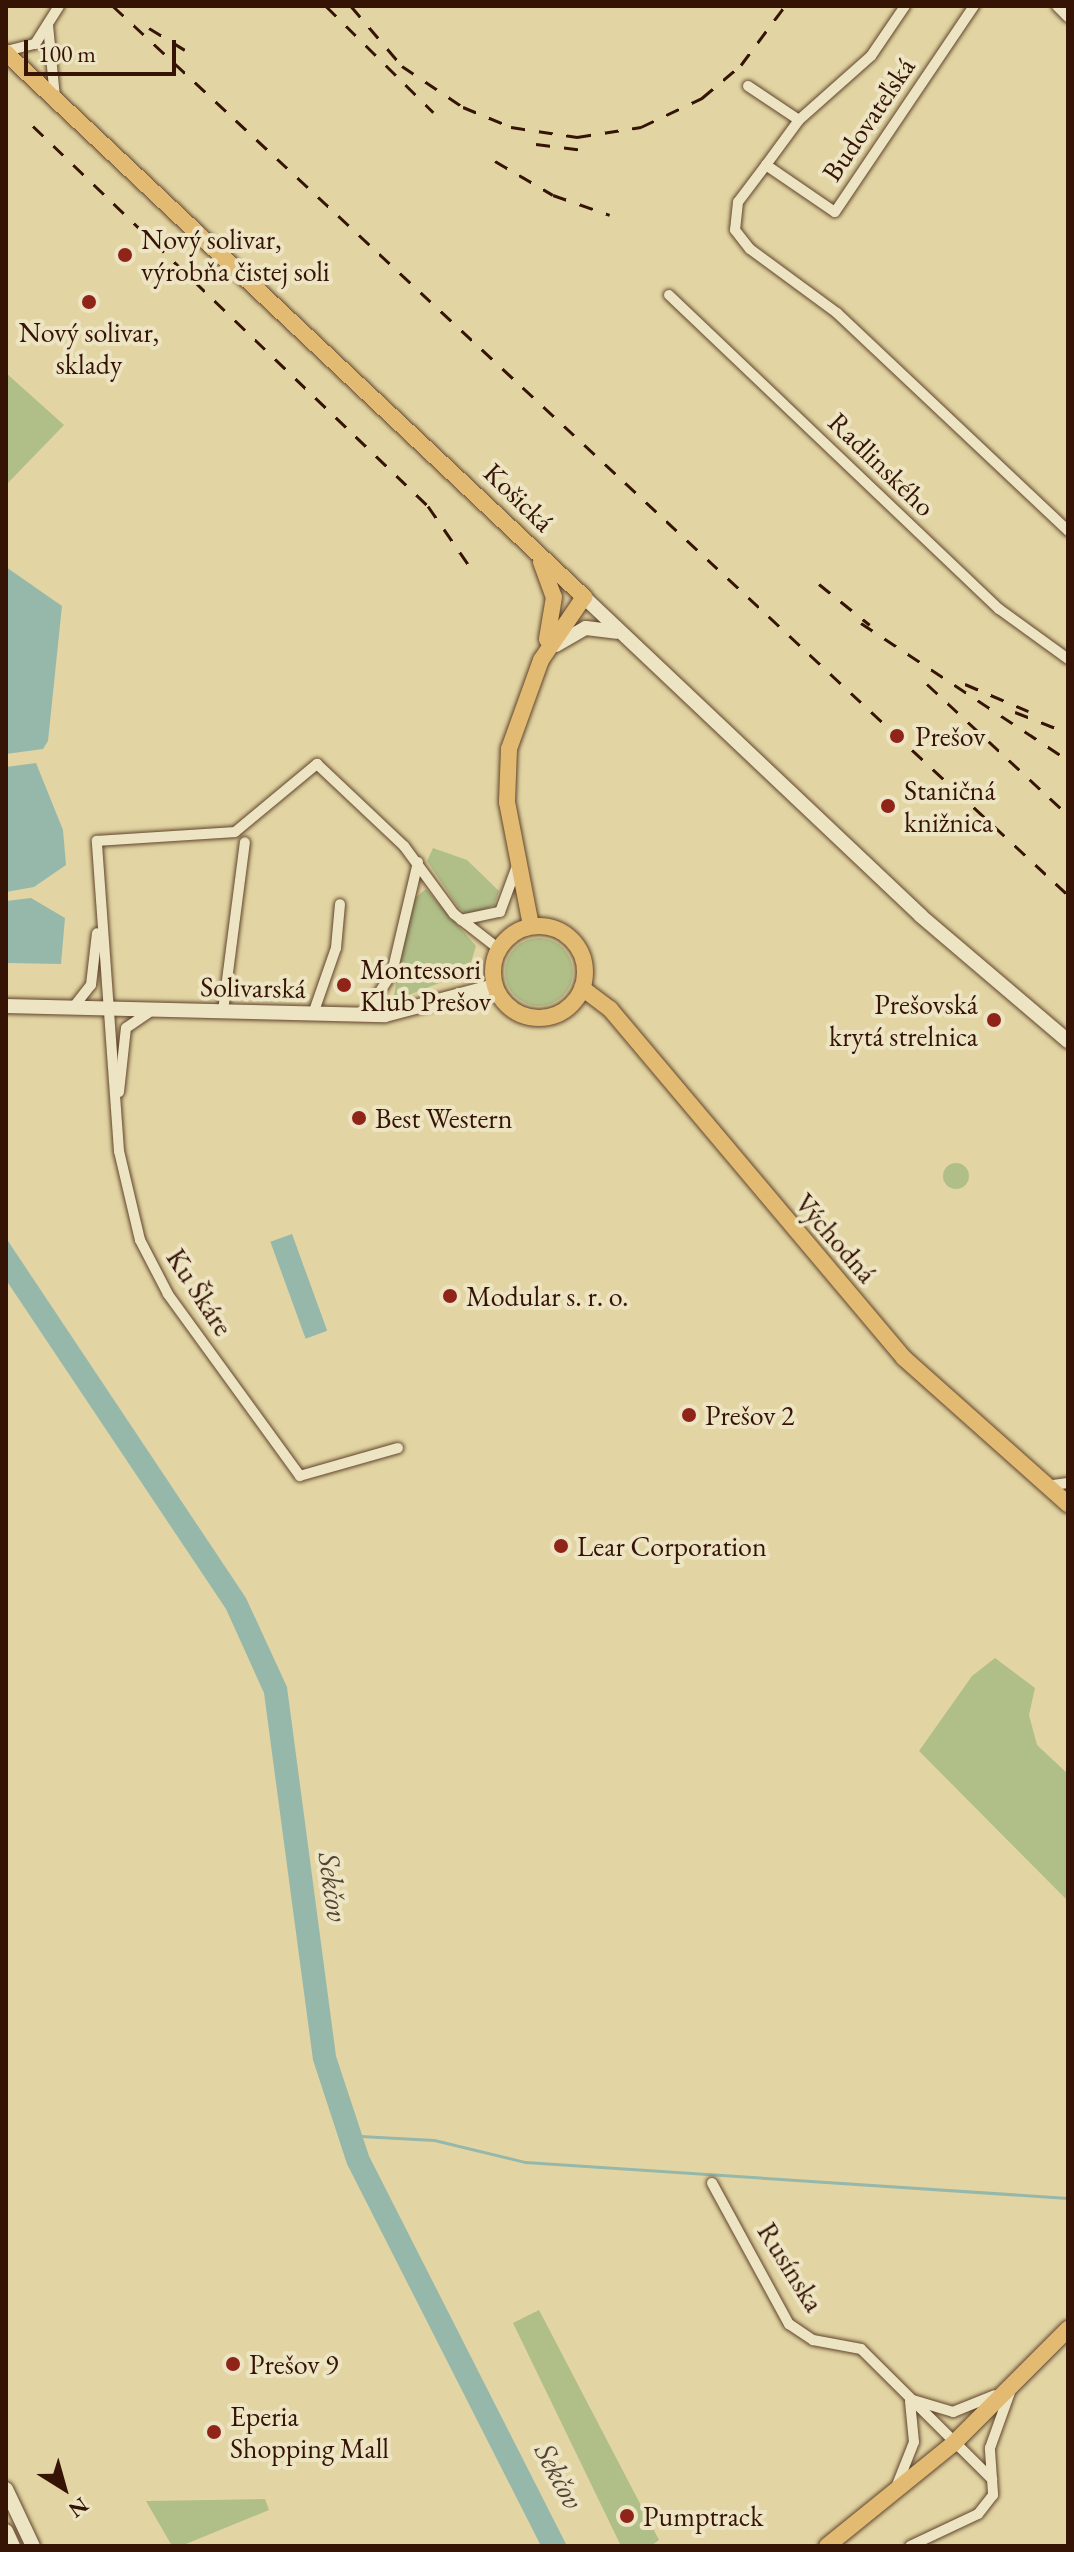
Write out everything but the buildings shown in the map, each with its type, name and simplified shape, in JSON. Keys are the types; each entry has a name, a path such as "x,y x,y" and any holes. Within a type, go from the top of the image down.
{"main road":[{"name":"Košická","path":"10,53 55,100 584,597"},
{"path":"531,926 517,864 507,773 516,721 541,660 554,597 535,549"},
{"path":"541,660 584,597"},
{"path":"531,926 571,938 584,962 582,988 564,1011 536,1018 511,1008 495,986 499,949 531,926"},
{"name":"Východná","path":"582,988 610,1009 904,1358 1068,1504"},
{"path":"827,2546 953,2444 1068,2329"}],"street":[{"path":"10,53 35,44 59,6"},
{"name":"Budovateľská","path":"905,6 871,56 799,120 766,165 835,212 974,6"},
{"path":"1057,6 1068,17"},
{"path":"48,25 55,100"},
{"path":"748,86 799,120"},
{"path":"766,165 738,202 735,230 773,266 848,323 1068,531"},
{"name":"Radlinského","path":"669,295 999,609 1068,659"},
{"name":"Košická","path":"584,597 995,980 1068,1041"},
{"path":"541,660 566,635 586,628 624,636"},
{"path":"108,1009 97,841 235,832 317,764 418,862 460,920 499,949"},
{"path":"223,1011 245,842"},
{"path":"364,1016 392,973 418,862"},
{"path":"460,920 500,912 517,864"},
{"path":"71,1010 91,985 100,903"},
{"path":"313,1014 336,948 340,904"},
{"name":"Solivarská","path":"6,1006 364,1016 412,1011 495,986"},
{"name":"Ku Škáre","path":"108,1009 117,1130 127,1198 161,1282 300,1476 398,1448"},
{"path":"117,1130 126,1028 154,1011"},
{"path":"1045,1486 1068,1483"},
{"name":"Rusínska","path":"712,2183 789,2324 813,2340 861,2349 953,2444 992,2479"},
{"path":"894,2493 914,2442 910,2399 953,2412 1011,2387"},
{"path":"910,2546 978,2514 993,2495 990,2448 1011,2387"},
{"path":"6,2489 33,2546"},
{"path":"6,2531 13,2546"}],"green space":[{"path":"6,373 64,425 6,485"},
{"path":"433,848 467,860 499,891 494,905 470,916 458,907 427,861"},
{"path":"426,889 476,946 468,972 393,1001 411,901"},
{"path":"539,938 563,948 573,972 563,996 539,1006 515,996 505,972 515,948"},
{"path":"956,1163 965,1167 969,1176 965,1185 956,1189 947,1185 943,1176 947,1167"},
{"path":"995,1658 1035,1688 1029,1715 1037,1745 1068,1774 1068,1901 919,1751 972,1676"},
{"path":"539,2310 659,2540 651,2546 621,2546 513,2323"},
{"path":"265,2499 269,2510 181,2546 172,2546 146,2501"}],"shaded area":[{"path":"6,567 62,606 48,741 43,749 6,754"},
{"path":"36,763 63,830 66,865 34,887 6,892 6,767"},
{"path":"31,898 65,918 61,964 6,963 6,901"},
{"path":"292,1234 327,1331 306,1339 270,1242"},
{"path":"6,1238 246,1598 287,1687 336,2056 369,2156 567,2546 541,2546 347,2164 313,2060 264,1693 226,1609 6,1280"}],"waterway":[{"path":"360,2136 434,2140 525,2162 1068,2198"}],"railway":[{"path":"113,6 1068,895"},
{"path":"326,6 433,112"},
{"path":"351,6 402,66 463,107 511,127 577,137 641,127 702,98 741,65 785,6"},
{"path":"149,28 185,50"},
{"path":"33,126 428,506 468,564"},
{"path":"536,144 584,150"},
{"path":"495,161 553,195 610,215"},
{"path":"819,584 870,625"},
{"path":"861,623 1068,760"},
{"path":"927,684 1068,815"},
{"path":"965,684 1028,711"},
{"path":"1015,712 1068,733"}],"place":[{"name":"Nový solivar, výrobňa čistej soli","path":"125,255"},
{"name":"Nový solivar, sklady","path":"89,302"},
{"name":"Prešov","path":"897,736"},
{"name":"Staničná knižnica","path":"888,806"},
{"name":"Montessori Klub Prešov","path":"344,985"},
{"name":"Prešovská krytá strelnica","path":"994,1020"},
{"name":"Best Western","path":"359,1118"},
{"name":"Modular s. r. o.","path":"450,1296"},
{"name":"Prešov 2","path":"689,1415"},
{"name":"Lear Corporation","path":"561,1546"},
{"name":"Prešov 9","path":"233,2364"},
{"name":"Eperia Shopping Mall","path":"214,2432"},
{"name":"Pumptrack","path":"627,2516"}],"water label":[{"name":"Sekčov","path":"333,1887"},
{"name":"Sekčov","path":"559,2476"}]}
